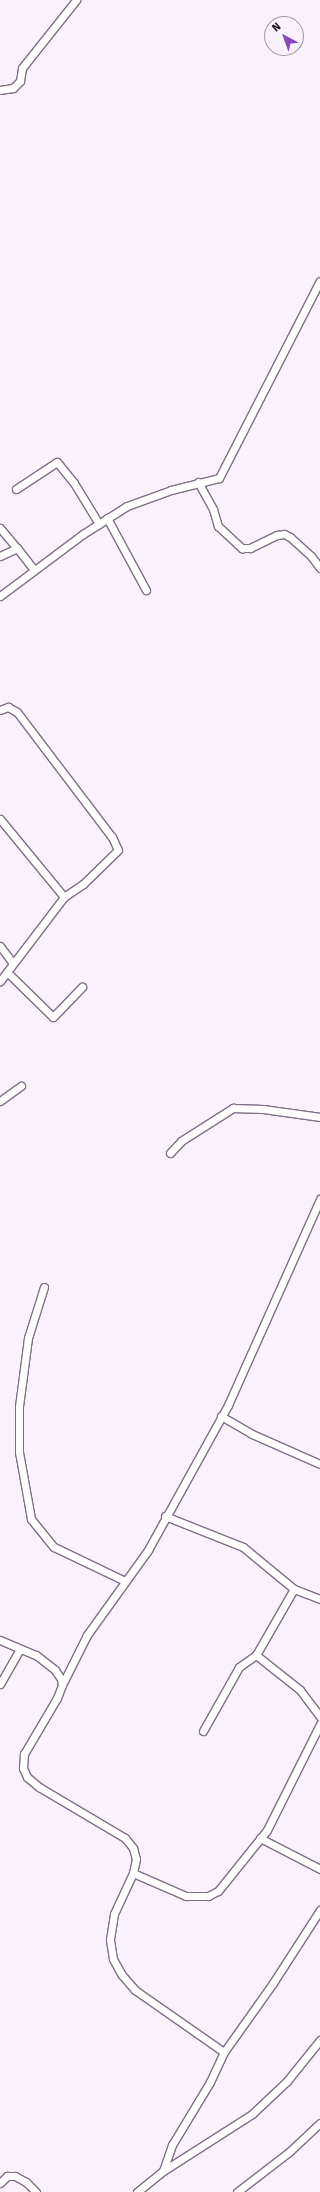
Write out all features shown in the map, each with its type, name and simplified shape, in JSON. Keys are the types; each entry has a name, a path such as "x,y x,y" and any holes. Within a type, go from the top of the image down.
{"street":[{"path":"0,90 13,88 20,81 22,68 76,0"},
{"path":"0,596 107,518 135,502 198,482 219,478 320,281"},
{"path":"16,489 52,463 57,462 74,483 99,524"},
{"path":"198,482 213,509 218,526 242,548 250,548 284,534 290,537 311,556 320,568"},
{"path":"107,518 146,590"},
{"path":"0,528 34,570"},
{"path":"0,556 17,548"},
{"path":"0,710 8,707 17,712 112,837 118,850 83,884 64,897 0,981"},
{"path":"0,819 3,828 64,897"},
{"path":"0,946 13,963"},
{"path":"6,972 53,1017 82,987"},
{"path":"0,1102 21,1086"},
{"path":"170,1153 181,1141 233,1108 263,1109 320,1117"},
{"path":"224,2052 135,1990 122,1975 113,1959 110,1940 111,1926 134,1873 136,1859 133,1848 125,1838 39,1787 27,1777 23,1768 24,1754 87,1636 148,1550 165,1516 221,1416 320,1199"},
{"path":"44,1287 28,1338 19,1406 19,1452 31,1519 54,1547 125,1581"},
{"path":"221,1416 252,1434 320,1464"},
{"path":"165,1516 242,1547 294,1589 320,1600"},
{"path":"203,1731 240,1667 256,1655 294,1589"},
{"path":"0,1640 36,1655 55,1670 61,1679 62,1685"},
{"path":"0,1684 20,1649"},
{"path":"256,1655 300,1690 320,1717"},
{"path":"134,1873 186,1896 208,1896 227,1883 267,1830 320,1724"},
{"path":"260,1838 320,1869"},
{"path":"163,2171 172,2145 210,2082 224,2052 273,1983 320,1910"},
{"path":"140,2191 163,2171 252,2114 287,2081 320,2040"},
{"path":"237,2192 289,2152 320,2123"},
{"path":"0,2183 7,2176 15,2176 26,2182 36,2192"}]}
